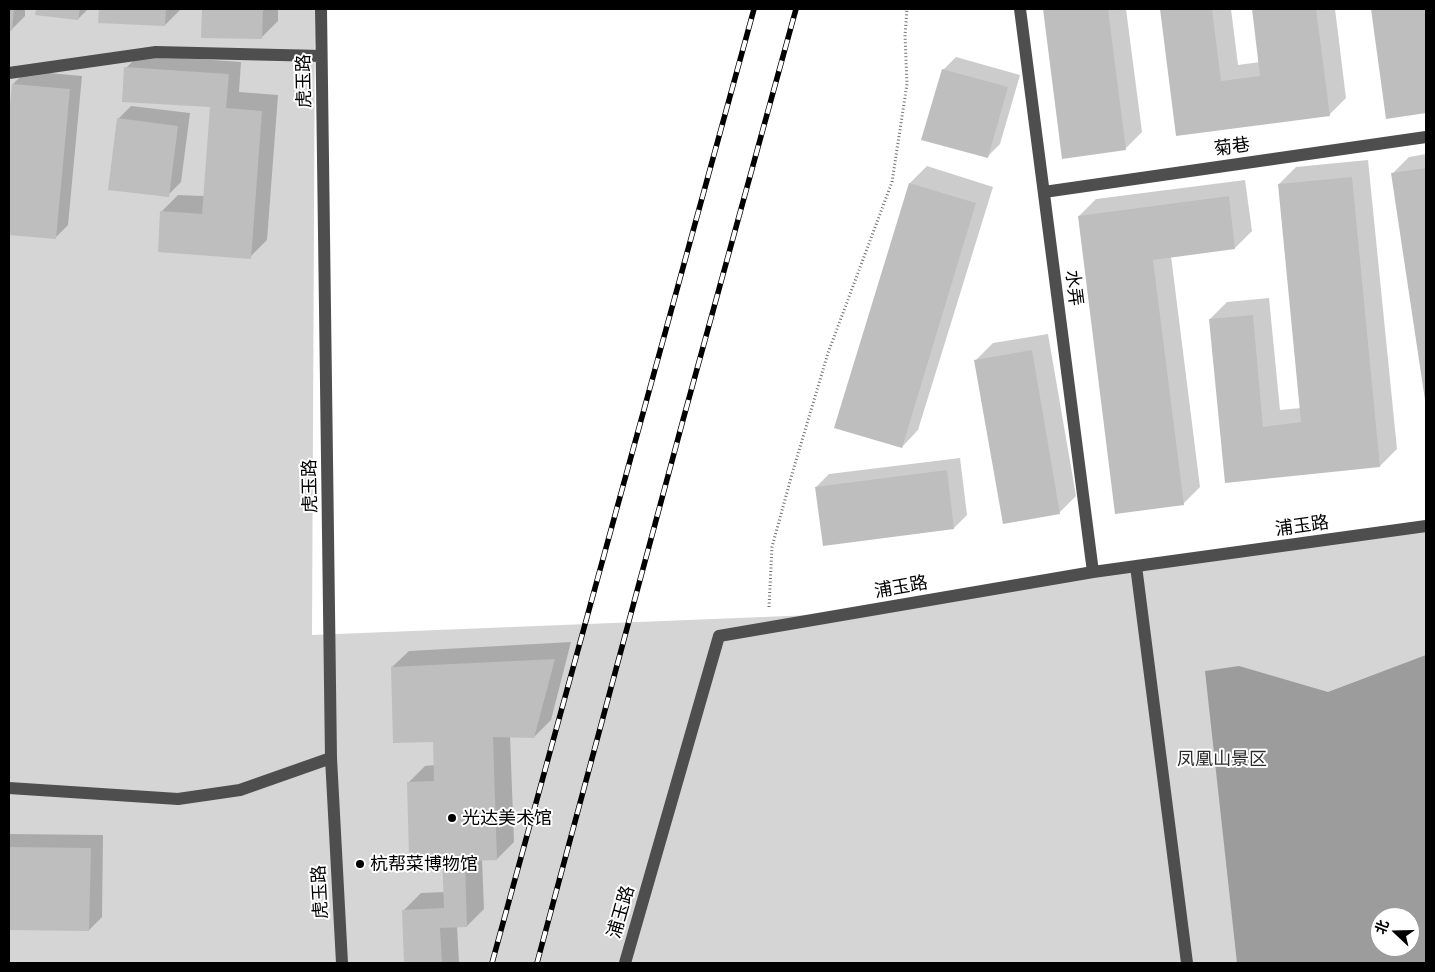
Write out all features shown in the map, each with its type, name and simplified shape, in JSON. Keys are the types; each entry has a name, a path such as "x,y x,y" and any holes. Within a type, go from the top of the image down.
{"street":[{"name":"虎玉路","path":"321,9 331,758 342,963"},
{"name":"水弄","path":"1020,9 1093,572"},
{"path":"9,73 156,52 321,56"},
{"name":"菊巷","path":"1044,192 1426,137"},
{"name":"浦玉路","path":"625,963 719,636 1093,572 1426,526"},
{"path":"1136,566 1187,963"},
{"path":"9,788 178,799 240,790 331,758"}],"path":[{"path":"768,628 772,547 792,474 828,353 892,182 907,84 905,35 907,9"}],"green space":[{"name":"凤凰山景区","path":"9,9 315,9 312,635 813,615 1426,524 1426,963 9,963"}],"shaded area":[{"path":"1426,655 1426,963 1237,963 1205,671 1239,666 1328,692"}],"building":[{"path":"9,9 14,9 12,31 9,30"},
{"path":"36,9 80,9 78,20 35,15"},
{"path":"99,9 166,9 165,26 98,23"},
{"path":"202,9 263,9 262,39 201,38"},
{"path":"1043,9 1108,9 1126,150 1062,159"},
{"path":"1160,9 1212,9 1221,81 1260,76 1252,9 1316,9 1330,116 1176,136"},
{"path":"1371,9 1426,9 1426,113 1386,119"},
{"path":"124,67 229,74 226,108 262,111 251,259 158,252 160,211 202,214 210,107 122,102"},
{"path":"942,69 1008,87 988,158 921,140"},
{"path":"12,84 70,89 56,239 9,235 9,117"},
{"path":"117,118 178,126 169,197 108,190"},
{"path":"1426,168 1426,399 1425,400 1391,173"},
{"path":"1352,177 1380,467 1225,483 1209,319 1253,315 1263,427 1301,422 1278,184"},
{"path":"909,183 976,203 902,448 834,428"},
{"path":"1229,196 1235,249 1153,260 1184,505 1115,514 1078,216"},
{"path":"1032,350 1060,514 1003,524 974,360"},
{"path":"947,470 954,529 823,546 815,487"},
{"name":"光达美术馆","path":"555,659 534,738 493,737 497,860 465,861 467,927 440,928 442,963 404,963 402,910 444,908 442,854 409,856 407,782 434,781 433,742 393,743 391,667"},
{"path":"9,847 91,848 89,931 9,930"}],"railway":[{"path":"492,963 754,9"},
{"path":"537,963 796,9"}],"place":[{"name":"光达美术馆","path":"452,818"},
{"name":"杭帮菜博物馆","path":"360,864"}]}
